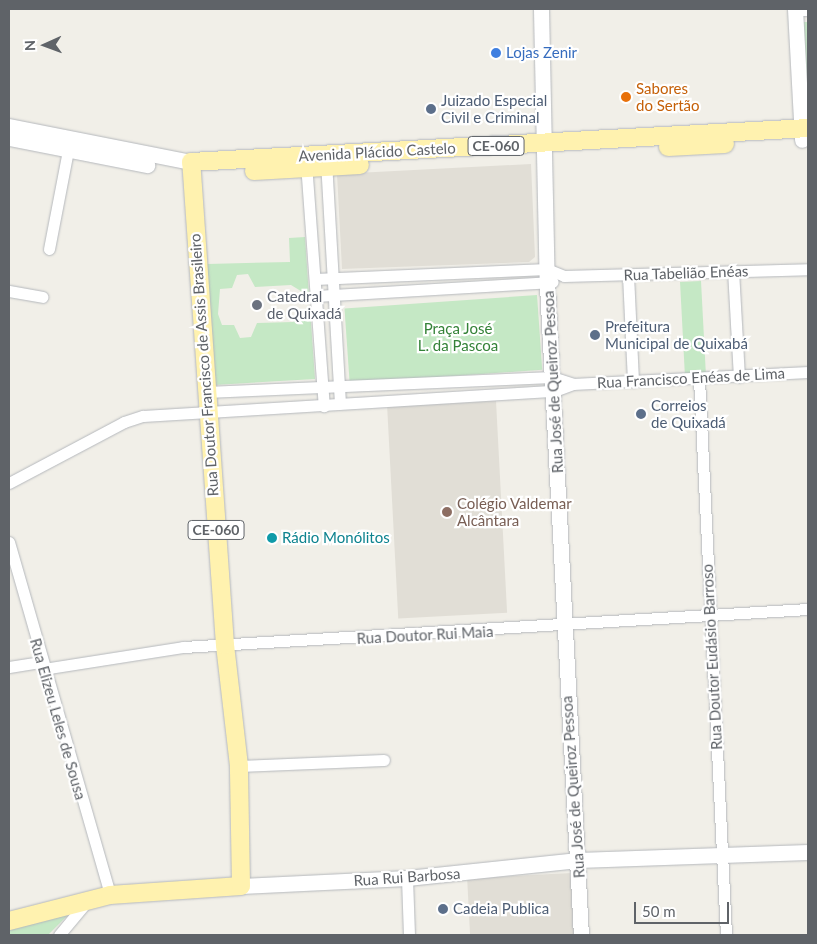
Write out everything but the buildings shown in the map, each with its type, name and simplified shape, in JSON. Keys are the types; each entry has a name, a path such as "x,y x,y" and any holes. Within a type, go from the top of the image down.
{"main road":[{"name":"Rua José de Queiroz Pessoa","path":"541,9 547,285 563,626 581,935"},
{"path":"799,10 805,134"},
{"name":"Avenida Plácido Castelo","path":"9,126 102,152 191,168 805,134"},
{"name":"Avenida Plácido Castelo","path":"9,138 68,150 102,152"},
{"name":"Rua Doutor Francisco de Assis Brasileiro","path":"191,168 225,645 239,766 242,886"},
{"name":"Rua Rui Barbosa","path":"9,921 110,895 407,878 578,860 808,852"}],"street":[{"path":"50,249 68,150"},
{"path":"326,161 340,404"},
{"path":"306,163 324,406"},
{"path":"314,279 547,269 564,276"},
{"name":"Rua Tabelião Enéas","path":"564,276 628,276 733,270 808,269"},
{"path":"733,270 740,376"},
{"path":"316,296 547,285 564,276"},
{"path":"628,276 633,382"},
{"path":"9,291 42,297"},
{"name":"Rua Francisco Enéas de Lima","path":"553,384 699,379 808,372"},
{"name":"Rua Doutor Eudásio Barroso","path":"699,379 709,614 724,855 726,935"},
{"path":"206,392 339,385 553,384"},
{"path":"9,483 124,422 207,412 324,406 553,384"},
{"name":"Rua Elizeu Leles de Sousa","path":"9,542 42,665 110,895"},
{"name":"Rua Doutor Rui Maia","path":"9,668 151,651 225,645 563,626 709,614 808,609"},
{"path":"239,766 384,760"},
{"path":"407,878 409,935"},
{"path":"59,935 89,899"}],"shaded area":[{"path":"531,164 535,257 529,262 342,269 337,174"},
{"name":"Colégio Valdemar Alcântara","path":"496,401 507,613 398,618 387,407"},
{"path":"572,873 575,935 470,935 467,878"}],"green space":[{"path":"800,22 808,22 808,122"},
{"path":"305,237 309,296 291,285 255,287 248,274 237,275 232,288 220,289 218,314 222,325 234,325 240,338 251,337 257,323 293,322 310,309 315,379 214,385 207,264 290,262 289,238"},
{"path":"701,281 706,374 685,375 680,282"},
{"name":"Praça José L. da Pascoa","path":"537,295 542,370 350,383 344,308"},
{"path":"72,911 48,935 9,935 9,928"}],"place":[{"name":"Lojas Zenir","path":"496,53"},
{"name":"Sabores do Sertão","path":"626,97"},
{"name":"Juizado Especial Civil e Criminal","path":"431,109"},
{"name":"Catedral de Quixadá","path":"257,305"},
{"name":"Prefeitura Municipal de Quixabá","path":"595,335"},
{"name":"Correios de Quixadá","path":"641,414"},
{"name":"Colégio Valdemar Alcântara","path":"447,512"},
{"name":"Rádio Monólitos","path":"272,538"},
{"name":"Cadeia Publica","path":"443,909"}]}
